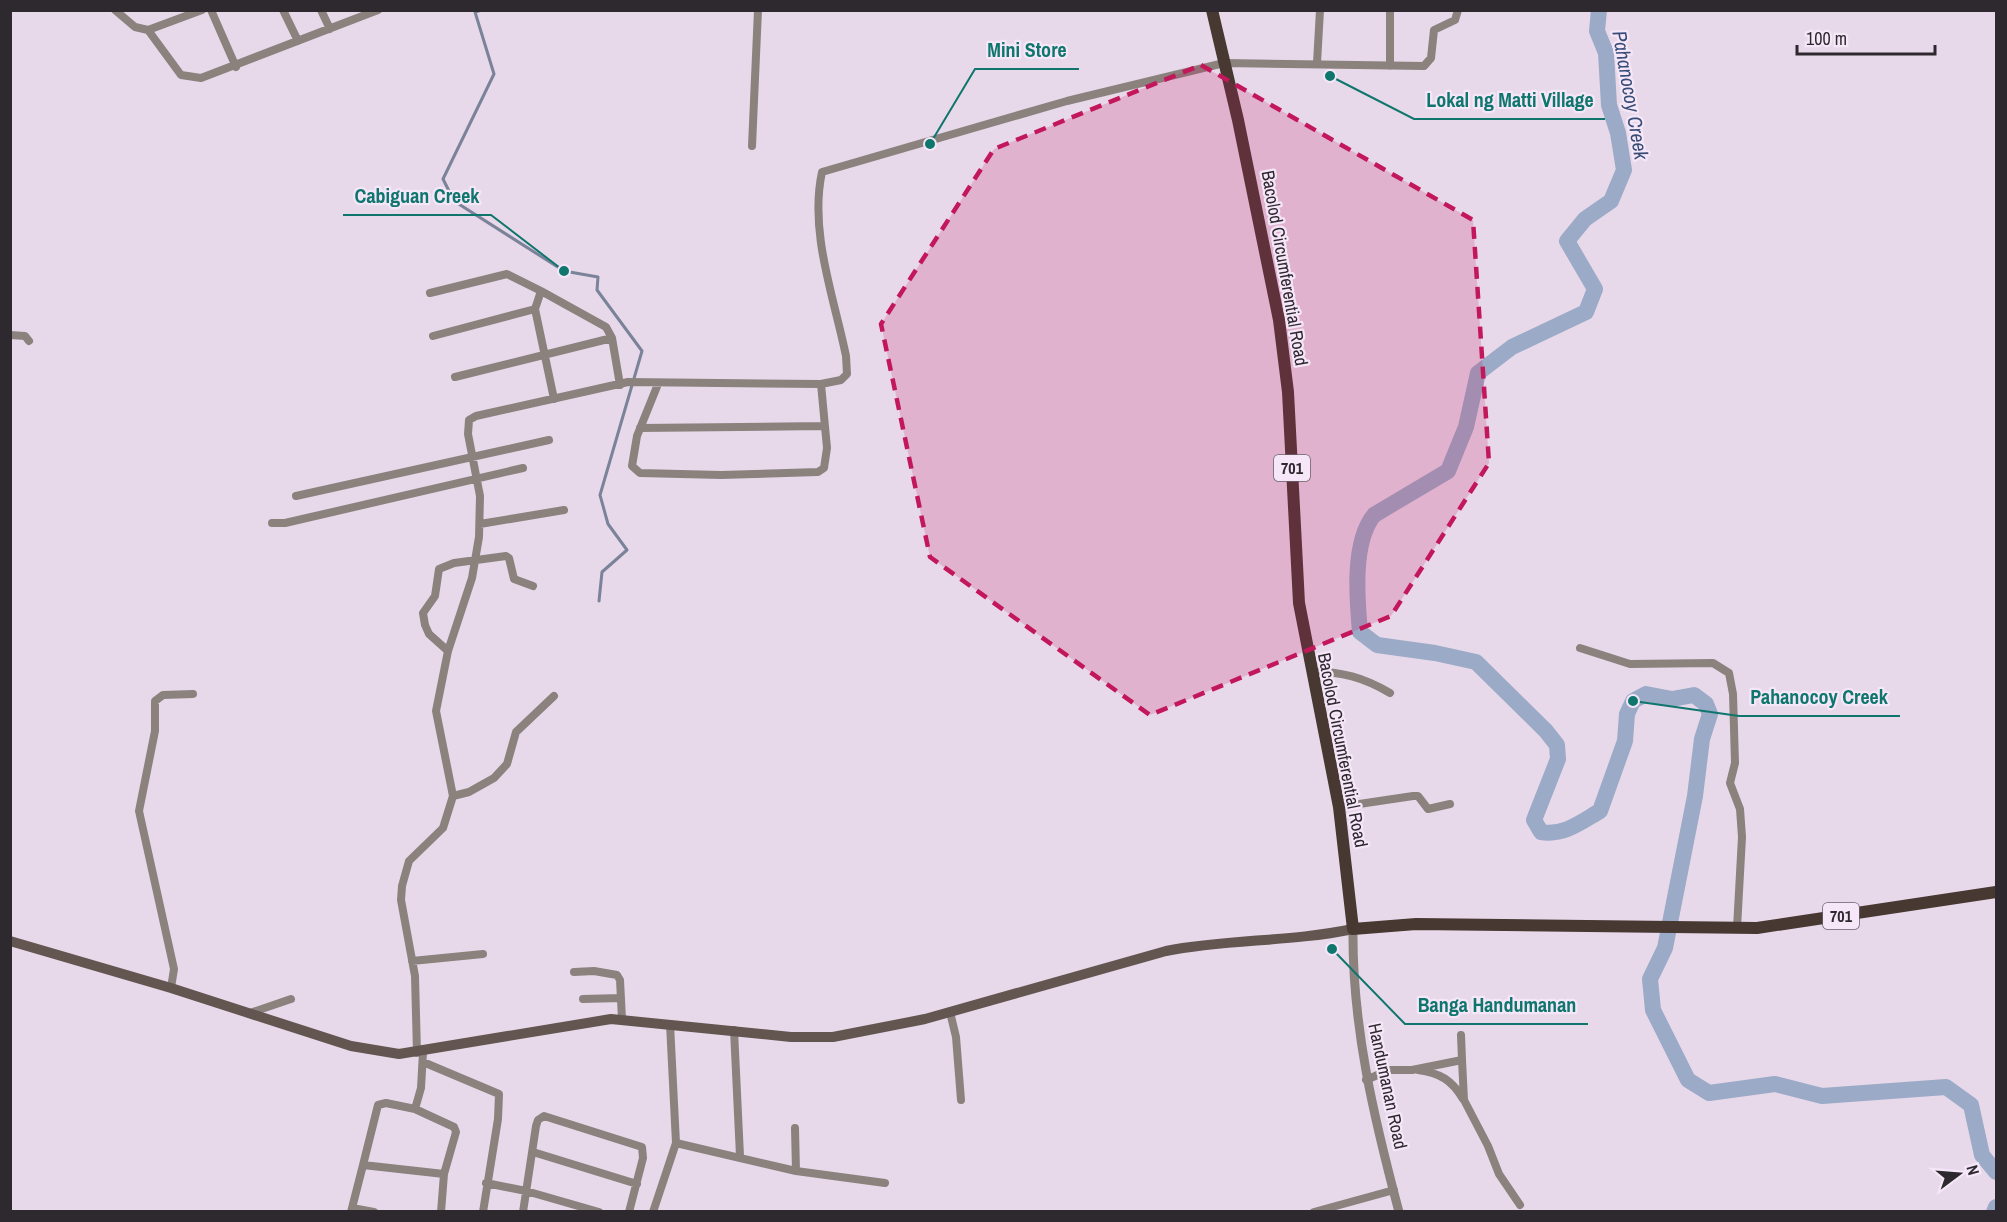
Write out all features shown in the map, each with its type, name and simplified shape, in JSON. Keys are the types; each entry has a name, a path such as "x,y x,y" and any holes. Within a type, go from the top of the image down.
{"main road":[{"name":"Bacolod Circumferential Road","path":"1212,10 1238,120 1279,320 1288,392 1299,603 1339,807 1353,929"},
{"name":"701","path":"1353,929 1416,924 1737,928 1798,923 1996,892"},
{"path":"10,941 171,988 368,1051 421,1056 586,1021 622,1019 812,1038 833,1037 950,1012 1166,951 1203,945 1295,939 1353,929"}],"street":[{"path":"116,10 135,27 148,30 202,10"},
{"path":"212,10 236,67"},
{"path":"283,10 298,41"},
{"path":"321,10 330,29"},
{"path":"148,30 181,75 195,79 209,77 236,67 378,10"},
{"path":"752,146 758,10"},
{"path":"1317,63 1320,10"},
{"path":"1390,10 1390,66"},
{"path":"415,1109 422,1088 421,1056 415,976 401,900 403,874 409,861 443,828 453,796 436,711 448,651 472,578 480,524 477,479 468,424 472,418 641,382 658,384 821,384 841,380 848,370 819,238 818,191 822,172 1067,100 1224,63 1424,66 1429,63 1434,30 1455,20 1458,10"},
{"path":"430,293 507,274 606,327 612,338 624,384"},
{"path":"541,291 534,309 554,399"},
{"path":"433,336 534,309"},
{"path":"10,335 25,336 29,341"},
{"path":"455,377 546,357 612,338"},
{"path":"658,384 640,428 632,466 640,473 721,475 818,472 824,468 827,461 821,384"},
{"path":"640,428 824,426"},
{"path":"296,496 549,440"},
{"path":"272,523 285,523 523,468"},
{"path":"480,524 564,510"},
{"path":"448,651 429,634 424,625 423,613 435,596 439,569 475,559 508,556 514,579 533,586"},
{"path":"1580,648 1630,664 1713,663 1729,673 1733,694 1735,745 1735,763 1730,783 1740,808 1742,837 1737,928"},
{"path":"1311,671 1341,672 1377,685 1390,693"},
{"path":"171,988 174,969 146,850 140,801 155,730 155,701 163,695 193,694"},
{"path":"453,796 469,792 494,778 507,764 516,732 520,726 554,696"},
{"path":"1339,807 1413,796 1418,796 1428,809 1450,804"},
{"name":"Handumanan Road","path":"1353,929 1354,986 1366,1080 1399,1212"},
{"path":"412,961 483,954"},
{"path":"574,972 594,971 616,975 620,980 622,1019"},
{"path":"583,999 621,998"},
{"path":"249,1013 291,999"},
{"path":"950,1012 956,1037 961,1100"},
{"path":"653,1212 676,1143 670,1024"},
{"path":"734,1030 740,1156"},
{"path":"1461,1035 1464,1100"},
{"path":"421,1056 493,1089 499,1094 498,1119 483,1212"},
{"path":"1412,1070 1446,1060 1462,1059"},
{"path":"1366,1080 1389,1070 1412,1070 1437,1073 1450,1081 1464,1100 1488,1146 1499,1174 1520,1205"},
{"path":"374,1212 352,1210 378,1105 386,1102 415,1109 454,1126 456,1132 444,1174 441,1212"},
{"path":"524,1212 538,1120 544,1116 642,1147 643,1158 629,1212"},
{"path":"795,1128 796,1171"},
{"path":"676,1143 740,1156 796,1171 885,1183"},
{"path":"533,1152 637,1184"},
{"path":"363,1165 444,1174"},
{"path":"486,1184 526,1191 599,1212"},
{"path":"1314,1212 1394,1190"}],"highlighted area":[{"path":"1201,65 1473,220 1489,463 1391,616 1150,715 930,557 881,324 994,149"}],"waterway":[{"path":"482,10 475,12 494,74 443,179 454,201 564,271 598,277 597,290 642,351 600,495 608,524 627,550 602,572 599,601"},
{"name":"Pahanocoy Creek","path":"1599,10 1597,31 1606,53 1609,105 1618,133 1624,170 1611,201 1585,219 1567,241 1595,289 1586,312 1512,347 1478,373 1466,427 1448,471 1374,515 1367,526 1359,555 1357,588 1360,632 1377,645 1435,653 1476,662 1546,731 1557,745 1558,759 1534,820 1541,832 1565,830 1600,811 1625,741 1627,714 1633,701 1646,694 1672,699 1694,695 1706,704 1710,714 1702,739 1695,796 1665,948 1650,979 1653,1010 1688,1080 1709,1093 1775,1084 1822,1096 1946,1087 1971,1105 1982,1155 1996,1172"},
{"name":"Pahanocoy Creek","path":"1994,1212 1996,1207"}],"place":[{"name":"Lokal ng Matti Village","path":"1330,76"},
{"name":"Mini Store","path":"930,144"},
{"name":"Cabiguan Creek","path":"564,271"},
{"name":"Pahanocoy Creek","path":"1633,701"},
{"name":"Banga Handumanan","path":"1332,949"}]}
